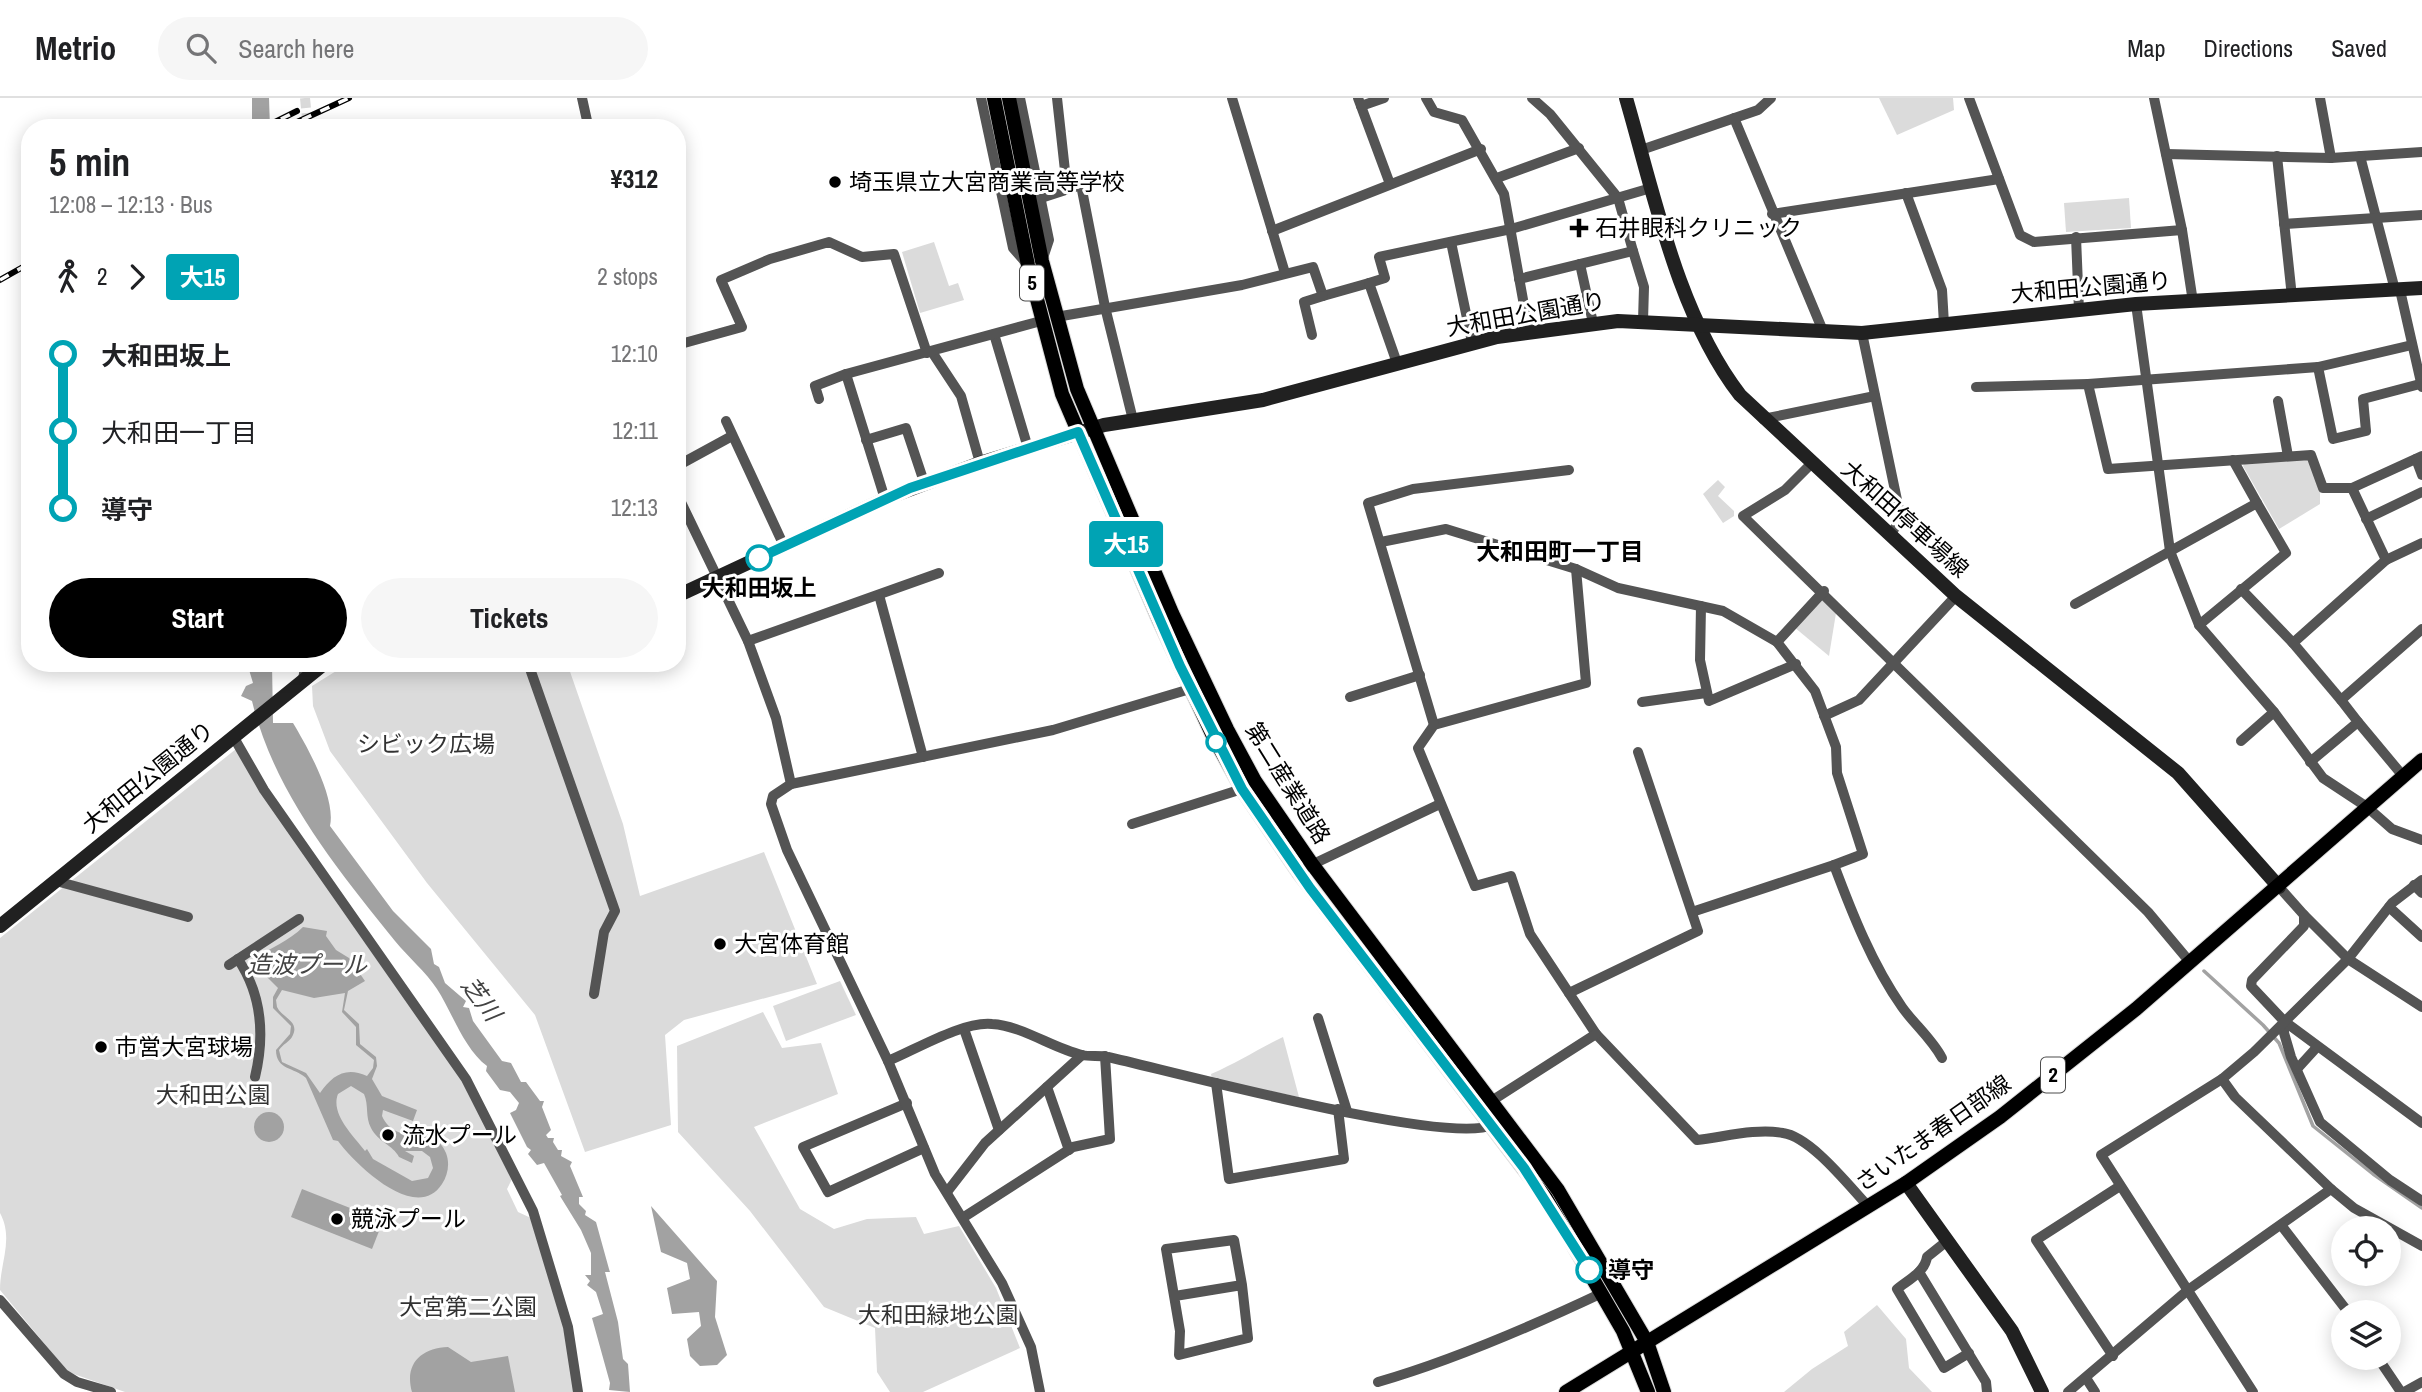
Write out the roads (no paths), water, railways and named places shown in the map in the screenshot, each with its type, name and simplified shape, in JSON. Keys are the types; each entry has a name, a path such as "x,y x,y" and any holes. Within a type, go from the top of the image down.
{"main road":[{"name":"5","path":"994,98 1008,129"},
{"name":"5","path":"1008,129 1009,98"},
{"name":"第二産業道路","path":"1008,129 1035,263 1041,321 1078,432 1190,689 1242,789 1299,873 1546,1198 1633,1350 1648,1392"},
{"name":"第二産業道路","path":"1035,263 1056,317 1077,389 1093,428 1210,695 1255,781 1312,864 1493,1100 1577,1218 1647,1342 1664,1392"},
{"name":"さいたま春日部線","path":"1566,1392 1906,1183 2000,1117 2136,1009 2422,760"}],"street":[{"path":"582,98 587,119"},
{"path":"981,98 1013,248 1035,263 1049,240 1020,98"},
{"path":"1057,98 1067,189"},
{"path":"1232,98 1286,273"},
{"path":"1384,98 1359,102 1390,184"},
{"path":"1426,98 1434,112 1462,120 1497,178 1504,194 1529,333"},
{"path":"1532,98 1579,148 1618,198 1644,287 1643,321"},
{"name":"大和田停車場線","path":"1626,98 1651,188 1700,326 1720,370 1763,419 1956,596 2178,773 2279,887"},
{"path":"1641,150 1758,110 1771,98"},
{"path":"1969,98 2020,235 2034,243 2076,237 2182,230"},
{"path":"2154,98 2182,230 2193,302"},
{"path":"2320,98 2332,158"},
{"path":"1734,118 1823,331"},
{"path":"1497,178 1579,148"},
{"path":"1272,231 1481,149"},
{"path":"2166,154 2332,158 2422,152"},
{"path":"2277,156 2292,296"},
{"path":"2318,367 2333,439 2366,431 2363,399 2421,385 2420,363 2412,345 2374,218 2360,156"},
{"path":"1772,214 1999,179"},
{"path":"1041,198 1081,185 1104,307 1132,420"},
{"path":"1312,335 1304,302 1385,278 1379,257 1401,250 1451,243 1511,229 1651,188"},
{"path":"1906,193 1942,289 1944,324"},
{"path":"2284,224 2422,215"},
{"path":"2076,237 2079,310"},
{"path":"686,343 742,327 722,279 770,259 830,242 862,257 894,254 930,352 961,396 980,463"},
{"path":"1451,243 1472,342"},
{"path":"1520,279 1633,251"},
{"path":"1580,264 1593,323"},
{"path":"1056,317 1198,293 1313,267 1323,296"},
{"path":"1369,283 1397,363"},
{"name":"大和田公園通り","path":"686,592 923,482 980,463 1093,428 1263,400 1472,342 1593,323 1643,321 1862,333 2136,304 2422,288"},
{"path":"2136,304 2170,551 2199,625 2274,712 2323,778 2367,807 2392,829 2422,840"},
{"path":"820,399 816,386 846,374 1041,321"},
{"path":"1862,333 1900,519 1889,535"},
{"path":"994,334 1028,448"},
{"path":"1976,387 2088,384 2318,367 2412,345"},
{"path":"846,374 885,499"},
{"path":"2088,384 2108,469 2311,455 2323,488 2352,488 2419,457 2422,475"},
{"path":"1763,419 1875,396"},
{"path":"2278,401 2287,456"},
{"path":"726,422 784,546"},
{"path":"866,440 906,428 923,482"},
{"path":"686,461 732,436"},
{"path":"2199,625 2286,552 2233,460"},
{"path":"1811,464 1785,490 1743,516 1824,591 2148,912 2189,961"},
{"path":"1434,725 1368,503 1413,489 1569,470"},
{"path":"2352,488 2386,560"},
{"path":"2366,519 2422,492"},
{"path":"2075,604 2257,503"},
{"path":"686,512 748,641 776,718 791,784"},
{"path":"1381,542 1446,529 1576,569 1618,588 1723,611 1777,642 1796,664 1815,691 1836,747 1837,773 1863,854 1692,912"},
{"path":"2293,643 2386,560 2422,543"},
{"path":"1576,569 1586,683 1434,725 1418,748 1475,886 1511,876 1530,934 1595,1034 1697,1140 1767,1132 1786,1133 1818,1154 1868,1206"},
{"path":"748,641 939,573"},
{"path":"2241,589 2293,643 2403,776"},
{"path":"1777,642 1824,591"},
{"path":"879,595 923,757"},
{"path":"1824,716 1859,699 1956,596"},
{"path":"1701,606 1700,660 1709,701 1796,664"},
{"path":"2341,700 2422,629"},
{"path":"298,683 302,672"},
{"name":"大和田公園通り","path":"0,926 313,672"},
{"path":"531,672 615,911 604,932 594,994"},
{"path":"1350,696 1420,675"},
{"path":"1040,1392 1031,1348 1002,1283 964,1217 934,1174 888,1061 786,850 771,804 773,796 791,784 1054,730 1190,689"},
{"path":"1642,702 1706,693"},
{"path":"2241,741 2274,712"},
{"path":"2310,762 2358,722"},
{"path":"236,734 264,790 466,1079 533,1211 568,1327 578,1392"},
{"path":"1569,993 1698,930 1638,752"},
{"path":"1132,824 1242,789"},
{"path":"1299,873 1312,864 1440,804"},
{"path":"1834,865 1875,961 1902,1007 1942,1058"},
{"path":"56,881 188,917"},
{"path":"2253,1392 2101,1156 2222,1079 2348,958 2389,907 2419,886"},
{"path":"2279,887 2348,958 2422,1007"},
{"path":"2389,907 2422,937"},
{"path":"2304,915 2304,926 2252,980 2251,986 2284,1021 2422,1123"},
{"path":"255,1077 261,1041 258,1006 247,972 233,962 299,919"},
{"path":"1216,1083 1228,1179 1344,1159 1342,1110 1318,1018"},
{"path":"2284,1021 2284,1033 2320,1122 2390,1180 2422,1201"},
{"path":"888,1061 964,1029 992,1023 1082,1055 1105,1056 1342,1110 1445,1128 1476,1130 1488,1120 1493,1100 1595,1034"},
{"path":"964,1029 999,1130"},
{"path":"2297,1069 2317,1047"},
{"path":"947,1192 985,1143 1082,1055"},
{"path":"964,1217 1069,1150 1110,1139 1105,1056"},
{"path":"2222,1079 2235,1097 2331,1189 2354,1208 2422,1245"},
{"path":"1047,1087 1069,1150"},
{"path":"907,1103 803,1147 828,1192 924,1148"},
{"path":"1906,1183 2012,1331 2042,1392"},
{"path":"2113,1356 2036,1240 2120,1186"},
{"path":"2068,1392 2188,1290 2331,1189"},
{"path":"2281,1225 2339,1300"},
{"path":"1234,1240 1241,1285 1248,1338 1179,1355 1180,1331 1166,1249 1234,1240"},
{"path":"1947,1241 1927,1257 1926,1265 1919,1272 1897,1289 1944,1368 1969,1353"},
{"path":"1919,1272 1986,1382 1987,1392"},
{"path":"1175,1296 1241,1285"},
{"path":"1378,1382 1434,1364 1551,1317 1602,1293"},
{"path":"0,1300 64,1374 77,1382 111,1392"},
{"path":"2391,1370 2411,1389"},
{"path":"2086,1378 2095,1392"}],"water":[{"path":"252,98 269,98 270,119 252,119"},
{"path":"250,672 272,672 273,723 293,723 306,746 325,788 331,815 330,826 393,911 431,949 434,964 439,967 445,983 466,1001 463,1007 469,1008 473,1021 502,1061 511,1063 521,1082 526,1082 540,1101 544,1101 542,1107 551,1130 546,1135 548,1138 554,1138 553,1142 558,1150 562,1150 561,1156 572,1162 570,1166 583,1197 579,1197 579,1204 586,1211 585,1215 596,1222 610,1272 605,1272 618,1322 623,1359 628,1364 630,1392 609,1390 610,1383 592,1318 603,1314 596,1292 587,1285 590,1281 585,1275 591,1275 591,1253 544,1163 537,1165 528,1154 531,1150 510,1113 516,1110 519,1103 510,1092 500,1090 486,1071 487,1066 465,1040 433,983 373,914 310,828 275,767 252,701 241,696 246,686 253,683"},
{"name":"造波プール","path":"303,927 327,931 326,936 336,950 349,958 365,981 348,991 344,1010 359,1024 360,1044 376,1057 377,1066 372,1079 382,1096 417,1110 413,1121 383,1110 382,1116 389,1126 406,1134 433,1139 446,1153 446,1177 431,1195 417,1197 402,1194 358,1163 338,1141 333,1140 306,1078 279,1061 276,1050 290,1034 291,1026 273,1008 273,997 278,988 251,961","holes":["282,990 314,998 345,993 342,1012 356,1027 356,1045 374,1060 373,1068 367,1076 352,1072 340,1074 320,1093 306,1073 282,1062 279,1050 294,1032 293,1023 277,1007 276,1000","351,1086 364,1094 368,1120 374,1133 399,1157 412,1163 414,1156 405,1151 422,1151 430,1157 433,1168 428,1178 412,1181 373,1159 367,1149 365,1151 344,1124 337,1109 338,1094"]},
{"path":"269,1112 280,1116 284,1127 280,1138 269,1142 258,1138 254,1127 258,1116"},
{"name":"競泳プール","path":"302,1189 383,1221 372,1249 291,1217"},
{"path":"651,1206 717,1281 715,1317 727,1355 717,1365 700,1366 690,1356 687,1339 701,1326 699,1312 672,1314 667,1288 690,1279 687,1263 661,1252"},
{"path":"448,1347 471,1362 508,1356 515,1392 412,1392 410,1373 417,1359 430,1351"}],"waterway":[{"path":"2204,971 2279,1043 2313,1126 2373,1174 2422,1208"}],"tunnel":[{"path":"305,98 307,119"}],"railway":[{"path":"304,119 349,98"},
{"path":"281,119 297,111"},
{"path":"0,280 21,268"}],"place":[{"name":"埼玉県立大宮商業高等学校","path":"835,182"},
{"name":"石井眼科クリニック","path":"1579,228"},
{"name":"大和田坂上","path":"759,558"},
{"name":"大宮体育館","path":"720,944"},
{"name":"市営大宮球場","path":"101,1047"},
{"name":"流水プール","path":"388,1135"},
{"name":"競泳プール","path":"337,1219"},
{"name":"導守","path":"1589,1270"}],"district":[{"name":"大和田町一丁目","path":"1560,552"}],"park label":[{"name":"シビック広場","path":"426,744"},
{"name":"大和田公園","path":"213,1095"},
{"name":"大宮第二公園","path":"468,1307"},
{"name":"大和田緑地公園","path":"938,1315"}],"water label":[{"name":"芝川","path":"481,999"}]}
